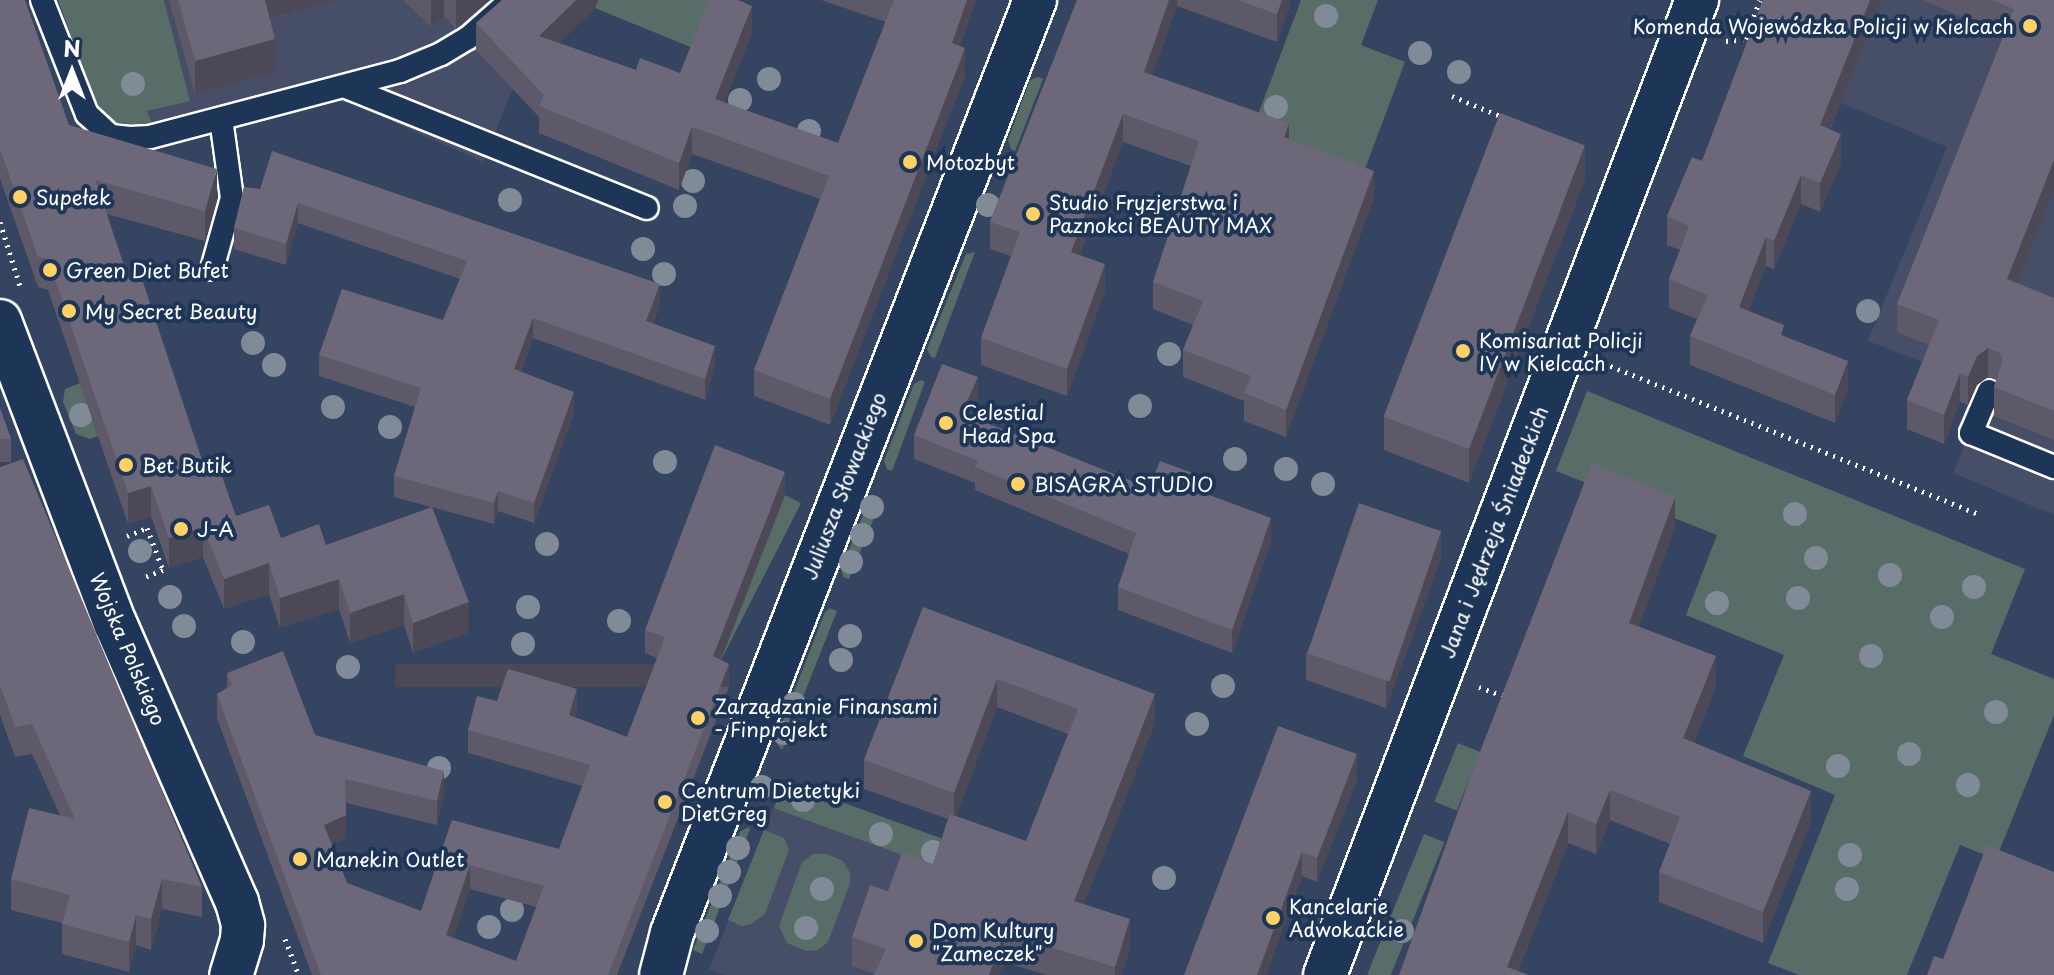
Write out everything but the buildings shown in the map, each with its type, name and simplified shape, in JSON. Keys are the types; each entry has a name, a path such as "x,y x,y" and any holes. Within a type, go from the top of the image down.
{"street":[{"name":"Juliusza Słowackiego","path":"664,968 672,933 1035,0"},
{"name":"Jana i Jędrzeja Śniadeckich","path":"1325,975 1697,0"},
{"name":"Wojska Polskiego","path":"0,321 115,623 237,902 243,925 242,940 231,975"}],"lane":[{"path":"42,0 78,94 99,128 111,136 150,137 346,87 441,54 468,38 511,0"},
{"path":"346,87 647,208"},
{"path":"212,269 232,198 221,119"},
{"path":"1989,391 1971,433 2054,467"}],"path":[{"path":"1452,96 1509,119"},
{"path":"1591,358 1979,514"},
{"path":"126,536 147,528 163,570 143,578"},
{"path":"1471,684 1512,699"}],"shaded area":[{"path":"164,0 711,0 693,48 595,8 513,89 483,162 355,105 338,101 163,148 146,111 190,100"},
{"path":"1765,0 2054,0 2054,515 1953,473 1989,388 1868,341 1947,147 1841,103"},
{"path":"784,781 1033,874 999,975 724,975 709,969"}],"green space":[{"path":"58,0 164,0 190,101 147,111 152,124 124,127 110,122 93,96"},
{"path":"598,0 711,0 693,48 595,8"},
{"path":"1301,0 1378,0 1361,45 1405,62 1365,169 1253,128"},
{"path":"1043,79 1015,151 1008,140 1030,80"},
{"path":"975,252 935,358 931,357 927,349 966,254"},
{"path":"921,380 925,382 892,471 887,469 884,461 914,384"},
{"path":"80,383 98,436 90,439 76,434 63,402 65,389"},
{"path":"1587,391 2025,569 1991,654 2054,679 2054,715 1996,859 1960,845 1907,975 1799,975 1768,963 1835,795 1743,756 1784,655 1686,615 1717,535 1556,471"},
{"path":"785,495 801,503 711,680 695,672"},
{"path":"876,499 881,501 849,579 843,577 841,569 868,503"},
{"path":"830,608 837,611 782,750 775,741 825,612"},
{"path":"1458,743 1480,752 1457,810 1434,801"},
{"path":"784,781 951,842 941,869 774,808"},
{"path":"748,827 750,829 702,954 693,950 740,832"},
{"path":"764,830 784,838 789,850 765,914 742,926 728,920"},
{"path":"1424,834 1444,842 1391,975 1367,974"},
{"path":"813,854 827,854 843,861 850,873 850,883 828,942 818,950 806,951 787,943 779,926 802,862"}],"place":[{"name":"Komenda Wojewódzka Policji w Kielcach","path":"2030,26"},
{"name":"Motozbyt","path":"910,162"},
{"name":"Supełek","path":"20,197"},
{"name":"Studio Fryzjerstwa i Paznokci BEAUTY MAX","path":"1033,214"},
{"name":"Green Diet Bufet","path":"50,270"},
{"name":"My Secret Beauty","path":"69,311"},
{"name":"Komisariat Policji IV w Kielcach","path":"1463,351"},
{"name":"Celestial Head Spa","path":"946,423"},
{"name":"Bet Butik","path":"126,465"},
{"name":"BISAGRA STUDIO","path":"1018,484"},
{"name":"J-A","path":"181,529"},
{"name":"Zarządzanie Finansami - Finprojekt","path":"698,718"},
{"name":"Centrum Dietetyki DietGreg","path":"665,802"},
{"name":"Manekin Outlet","path":"300,859"},
{"name":"Kancelarie Adwokackie","path":"1273,918"},
{"name":"Dom Kultury \"Zameczek\"","path":"916,941"}]}
